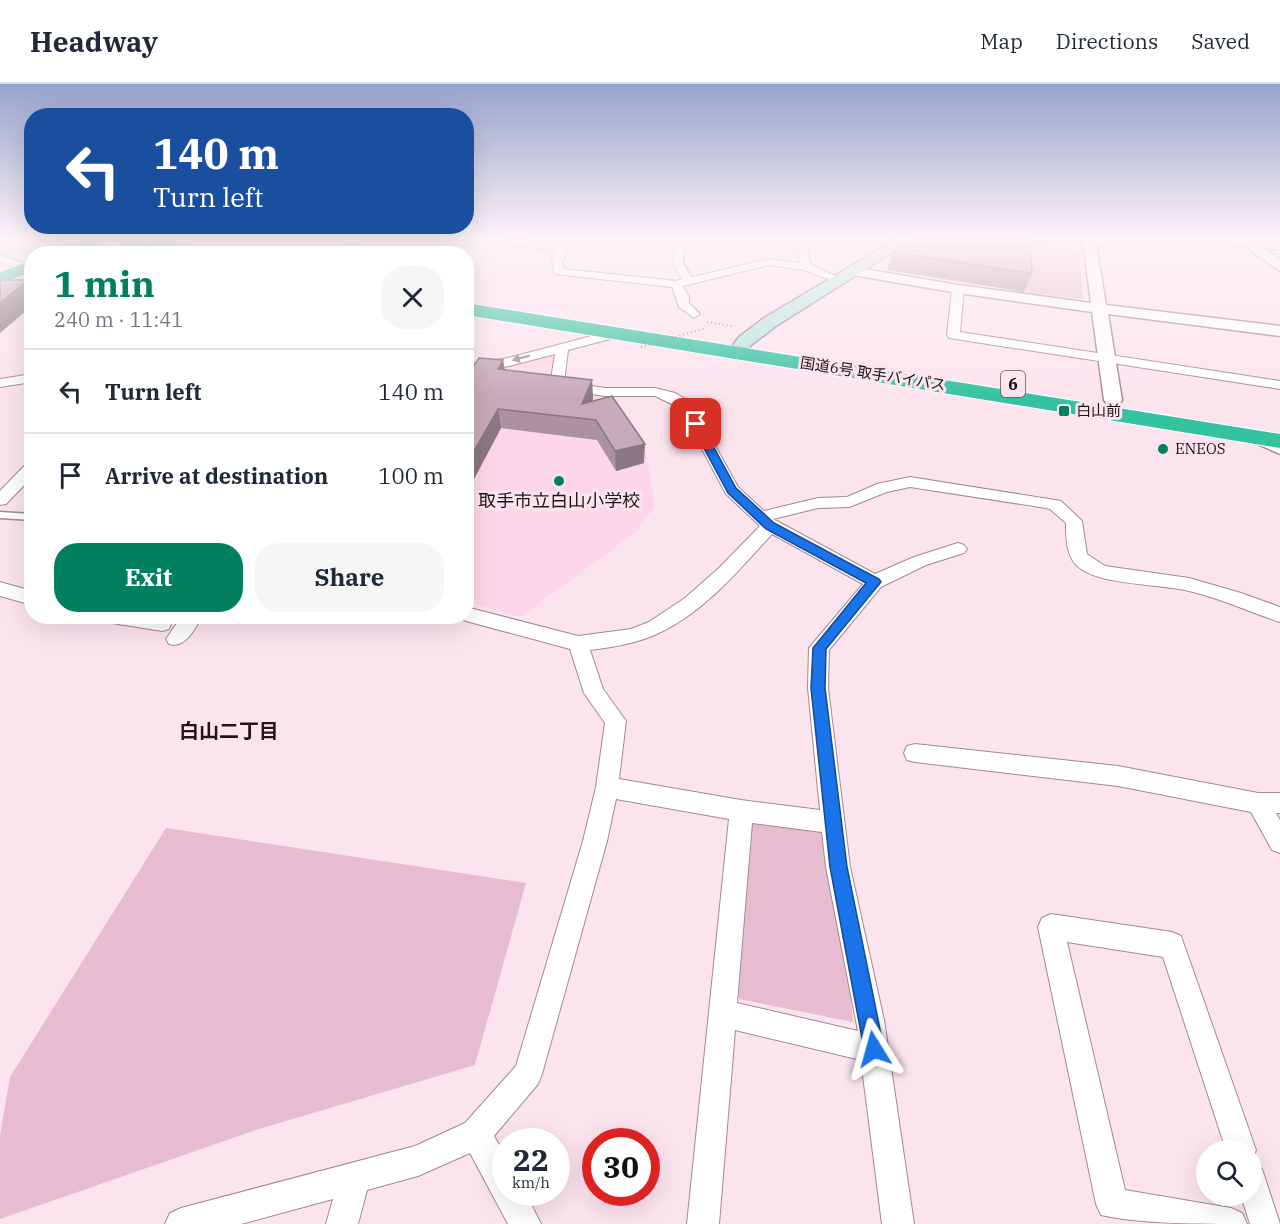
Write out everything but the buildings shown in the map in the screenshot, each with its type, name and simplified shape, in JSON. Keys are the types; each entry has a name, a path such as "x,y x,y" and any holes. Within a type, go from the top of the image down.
{"highway":[{"name":"国道6号 取手バイパス","path":"474,300 738,340 1280,428"},
{"name":"国道6号 取手バイパス","path":"474,310 618,333 738,340 1280,441"}],"main road":[{"path":"738,340 820,291"}],"street":[{"path":"683,291 683,304 694,314"},
{"path":"958,291 953,335 1280,385"},
{"path":"974,291 1280,331"},
{"path":"1096,291 1113,400"},
{"path":"474,368 509,362 618,333"},
{"path":"562,347 557,385 605,392 655,392 670,396 686,405 732,490 766,521 874,582"},
{"path":"0,383 24,379"},
{"path":"0,500 24,476"},
{"path":"474,616 578,644 637,635 661,625 720,579 766,521 818,503 849,502 895,484 910,482 1055,505 1074,521 1076,551 1085,563 1109,573 1156,578 1211,590 1280,615"},
{"path":"898,1224 874,1049 838,867 818,688 819,648 874,582 920,561 958,549"},
{"path":"0,589 24,596"},
{"path":"176,639 187,624"},
{"path":"181,1224 418,1161 476,1134 528,1074 595,841 607,788 616,721 594,693 578,644"},
{"path":"915,753 1118,776 1269,803 1280,842"},
{"path":"607,788 741,811 834,823"},
{"path":"703,1224 741,811"},
{"path":"1232,1224 1112,1204 1051,927 1172,945 1238,1140"},
{"path":"723,1014 874,1049"},
{"path":"476,1134 492,1163"},
{"path":"342,1224 354,1179"},
{"path":"515,1206 525,1224"},
{"path":"1260,1206 1266,1224"}],"lane":[{"path":"1235,433 1280,452"},
{"path":"0,515 24,516"}],"path":[{"path":"716,324 738,340"},
{"path":"641,347 706,328"}],"shaded area":[{"path":"1082,291 1083,299 1024,292"},
{"name":"取手市立白山小学校","path":"557,355 545,386 604,397 628,418 647,456 655,506 638,530 521,617 474,604 474,371"},
{"path":"741,811 834,823 853,1022 739,999"},
{"path":"166,828 526,883 475,1065 259,1129 0,1219 0,1135 10,1077"}],"place":[{"name":"白山前","path":"1064,411"},
{"name":"ENEOS","path":"1163,449"},
{"name":"取手市立白山小学校","path":"559,481"}],"district":[{"name":"白山二丁目","path":"229,731"}],"route":[{"path":"696,424 732,490 770,526 874,582 819,648 818,688 838,867 874,1049"}]}
